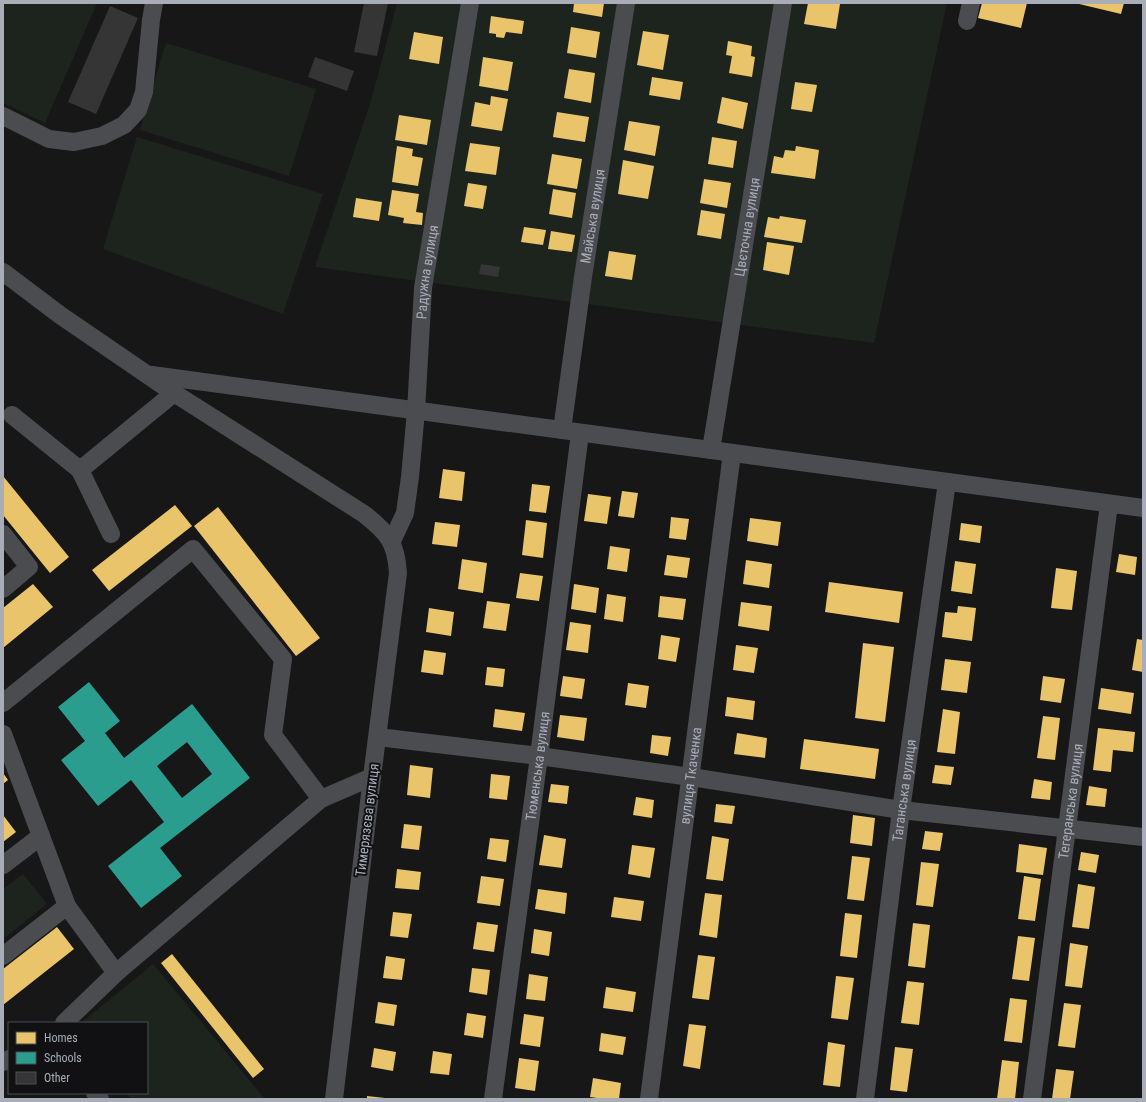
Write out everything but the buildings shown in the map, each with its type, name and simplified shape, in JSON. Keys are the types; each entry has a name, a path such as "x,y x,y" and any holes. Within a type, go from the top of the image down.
{"street":[{"path":"3,116 50,139 74,142 102,136 124,126 138,110 144,92 154,3"},
{"name":"Радужна вулиця","path":"392,541 405,513 416,411 423,288 470,3"},
{"name":"Майська вулиця","path":"562,430 583,277 626,3"},
{"name":"Цвєточна вулиця","path":"711,450 782,3"},
{"path":"967,21 971,3"},
{"path":"3,272 60,316 174,393 364,514 379,526 392,541"},
{"path":"147,374 1143,508"},
{"path":"80,470 174,393"},
{"path":"12,414 80,470 111,534"},
{"name":"Тюменська вулиця","path":"493,1099 580,433"},
{"name":"вулиця Ткаченка","path":"649,1099 732,453"},
{"name":"Таганська вулиця","path":"865,1099 901,810 947,482"},
{"name":"Тегеранська вулиця","path":"1032,1099 1109,504"},
{"path":"3,534 29,567 3,589"},
{"name":"Тимерязєва вулиця","path":"334,1099 398,573 397,557 392,541"},
{"path":"3,703 194,549 283,659 273,735 321,799"},
{"path":"3,734 67,906 116,973"},
{"path":"378,738 539,756 691,776 901,810 1143,837"},
{"path":"65,1022 116,973 321,799 372,777"},
{"path":"3,865 41,836"},
{"path":"3,956 67,906"}],"shaded area":[{"path":"3,3 97,3 45,123 3,103"},
{"path":"397,3 947,3 874,343 315,267 371,101"},
{"path":"166,43 316,89 289,176 140,130"},
{"path":"137,137 323,194 283,314 103,249"},
{"path":"23,874 47,904 3,939 3,889"},
{"path":"153,964 265,1099 131,1099 127,1094 148,1094 148,1022 82,1022"}]}
